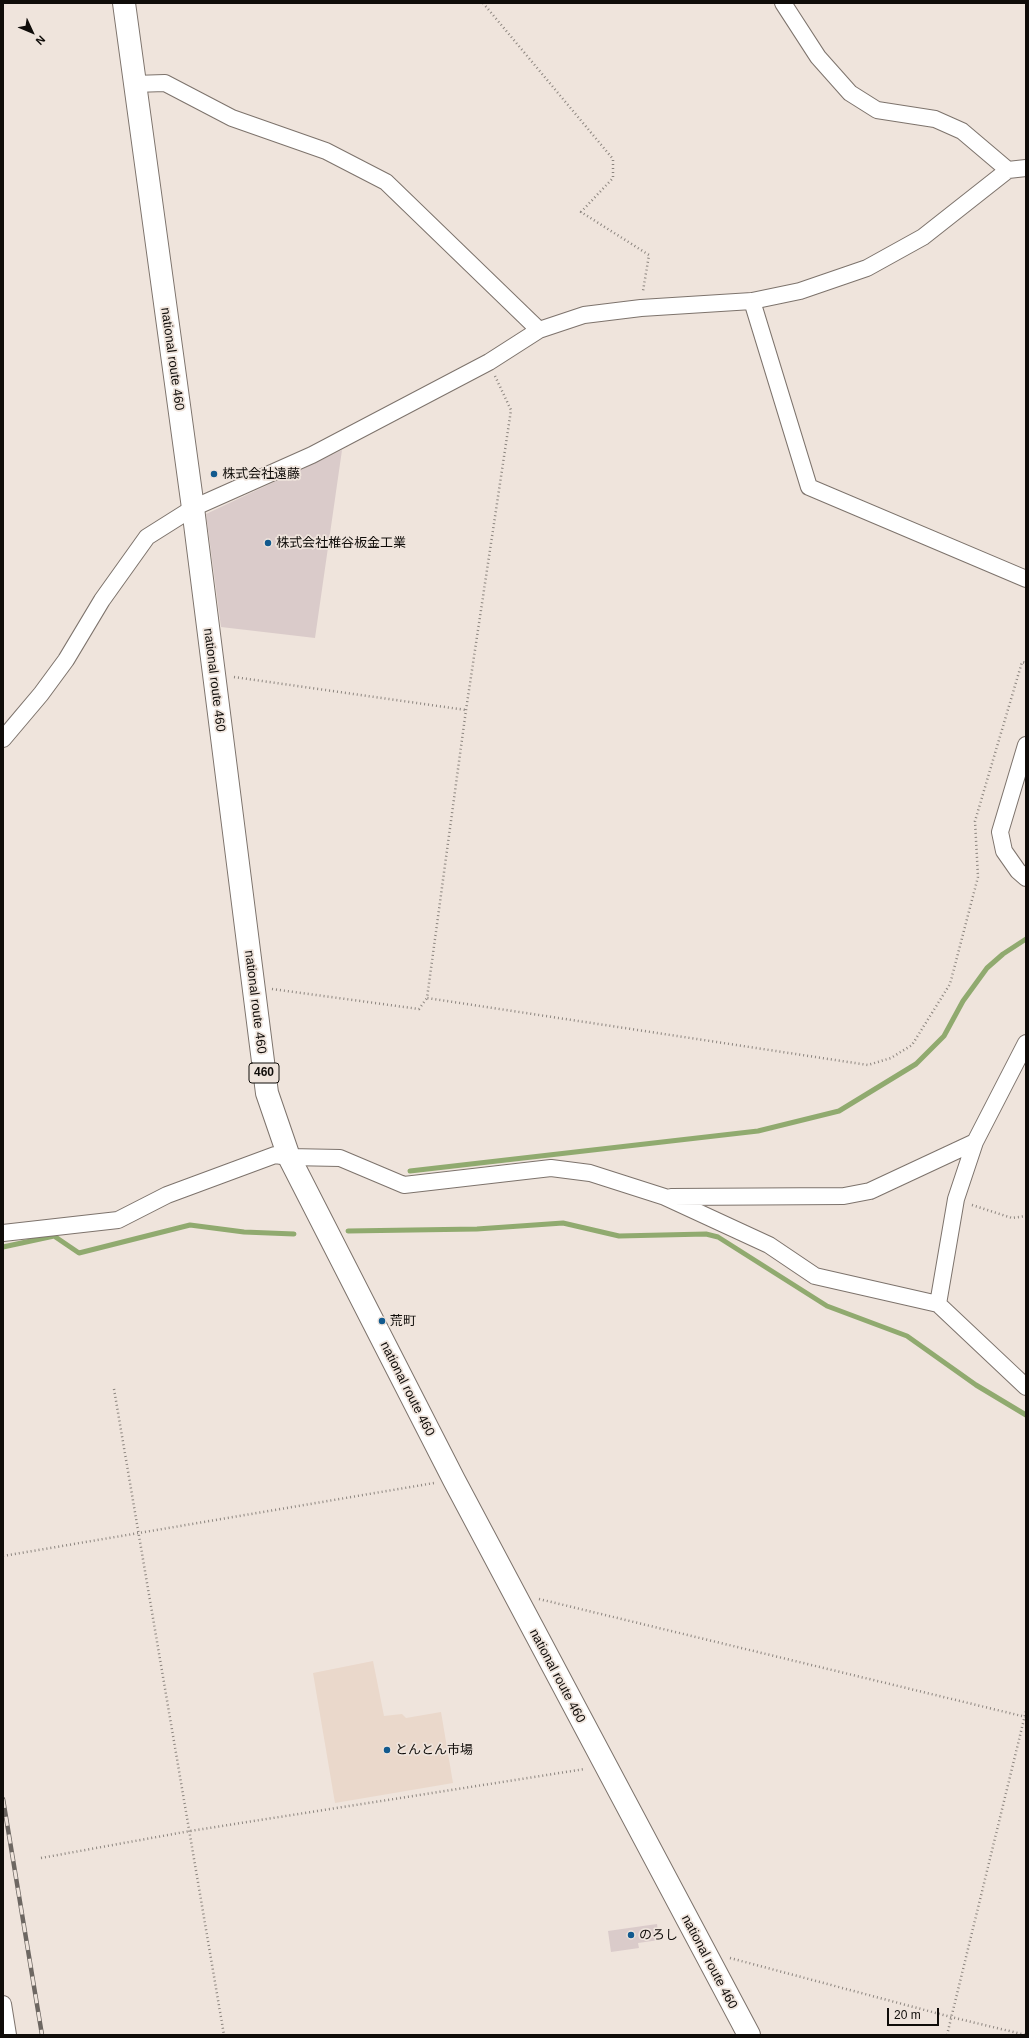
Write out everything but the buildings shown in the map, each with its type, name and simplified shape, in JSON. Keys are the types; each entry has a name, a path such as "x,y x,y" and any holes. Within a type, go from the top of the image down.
{"highway":[{"name":"national route 460","path":"124,3 214,674 267,1093 289,1157 454,1480 749,2035"}],"street":[{"path":"783,3 818,57 850,93 877,110 935,119 962,131 1008,170"},
{"path":"134,84 166,83 232,118 326,151 386,182 539,330"},
{"path":"3,739 41,694 66,660 102,600 147,537 192,508 312,455 489,362 539,330 584,315 641,308 752,301 800,291 867,268 923,237 1008,170 1026,168"},
{"path":"752,301 809,487 1026,579"},
{"path":"1026,745 1000,832 1004,851 1018,871 1026,878"},
{"path":"938,1304 956,1199 975,1142 1026,1043"},
{"path":"666,1197 844,1196 870,1191 975,1142"},
{"path":"3,1233 118,1220 167,1195 275,1155 289,1157 340,1158 404,1185 551,1168 590,1173 666,1197 769,1245 815,1276 938,1304 1026,1387"},
{"path":"3,2004 8,2035"}],"path":[{"path":"483,3 613,159 613,178 581,212 649,255 641,308"},
{"path":"253,987 419,1009 427,998 466,710 511,410 489,362"},
{"path":"427,998 868,1065 891,1058 912,1045 950,984 978,877 975,821 1022,662 1026,663"},
{"path":"214,674 466,710"},
{"path":"956,1199 1012,1218 1026,1216"},
{"path":"114,1389 224,2035"},
{"path":"3,1556 454,1480"},
{"path":"514,1593 1025,1717"},
{"path":"947,2035 1026,1711"},
{"path":"41,1858 190,1831 605,1766"},
{"path":"703,1951 951,2017 1026,2035"}],"shaded area":[{"name":"とんとん市場","path":"373,1661 384,1716 402,1714 406,1718 441,1712 453,1783 335,1803 313,1673"}],"waterway":[{"path":"410,1171 758,1131 839,1111 916,1064 944,1036 963,1001 987,968 1003,954 1026,939"},
{"path":"348,1231 477,1229 563,1223 619,1236 706,1234 718,1237 827,1306 907,1336 976,1385 1026,1415"},
{"path":"3,1247 54,1236 79,1253 190,1225 244,1232 294,1234"}],"railway":[{"path":"3,1799 42,2035"}],"place":[{"name":"株式会社遠藤","path":"214,474"},
{"name":"株式会社椎谷板金工業","path":"268,543"},
{"name":"荒町","path":"382,1321"},
{"name":"とんとん市場","path":"387,1750"},
{"name":"のろし","path":"631,1935"}]}
